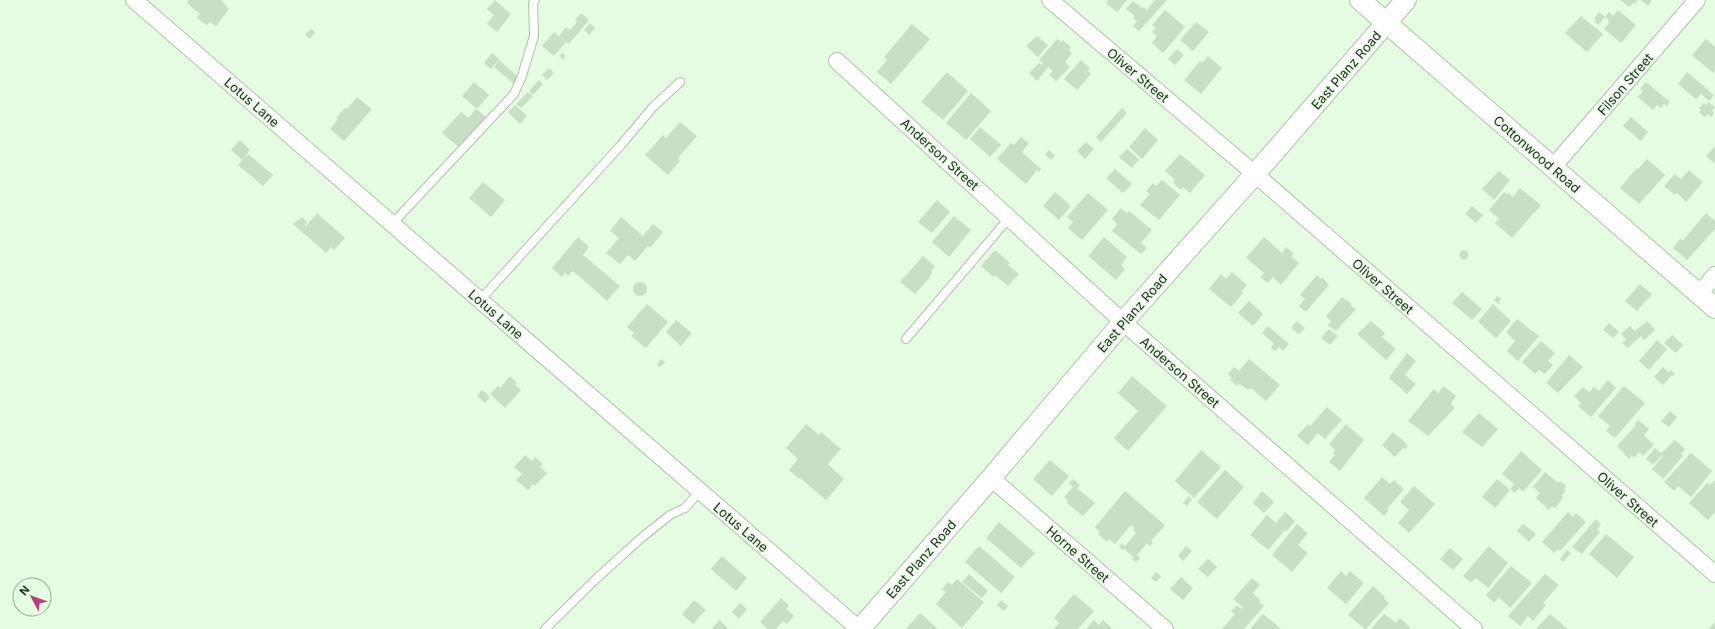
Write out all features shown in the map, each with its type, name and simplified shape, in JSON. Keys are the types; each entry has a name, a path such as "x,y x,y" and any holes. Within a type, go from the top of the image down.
{"street":[{"name":"Lotus Lane","path":"134,0 860,629"},
{"name":"Oliver Street","path":"1050,0 1255,174 1715,574"},
{"name":"Cottonwood Road","path":"1360,0 1715,308"},
{"name":"East Planz Road","path":"860,629 991,478 1123,322 1255,174 1406,0"},
{"name":"Filson Street","path":"1553,167 1697,0"},
{"name":"Anderson Street","path":"838,61 1123,322 1474,629"},
{"path":"1699,294 1715,275"},
{"name":"Horne Street","path":"991,478 1165,629"}],"lane":[{"path":"392,224 514,94 522,76 534,36 533,3 535,0"},
{"path":"480,300 653,107 680,82"},
{"path":"906,339 1009,218"},
{"path":"545,629 596,579 635,544 670,515 684,508 700,491"}],"building":[{"path":"189,0 221,0 229,9 216,26 210,22 207,25 197,18 200,14 187,3"},
{"path":"495,0 511,14 497,32 487,24 494,15 487,9"},
{"path":"1107,0 1127,0 1117,12 1106,3 1108,1"},
{"path":"1155,0 1167,0 1139,31 1133,26 1137,21 1133,18 1135,16 1126,9 1133,1 1147,10"},
{"path":"1620,0 1638,0 1629,7"},
{"path":"1641,0 1652,0 1648,6"},
{"path":"1165,10 1185,27 1163,53 1152,43 1157,36 1152,32 1156,28 1152,25"},
{"path":"1618,10 1636,25 1621,43 1604,29 1609,23 1609,20 1605,17 1609,12 1613,16"},
{"path":"1599,12 1605,17 1598,25 1594,21 1596,20 1594,18"},
{"path":"581,13 589,20 569,44 559,36 566,27 570,30 577,22 575,20"},
{"path":"1581,16 1603,34 1587,52 1565,33"},
{"path":"1196,22 1209,32 1193,51 1180,40"},
{"path":"590,23 595,28 589,35 584,30"},
{"path":"912,24 930,39 891,84 877,72 887,60 884,57"},
{"path":"311,29 315,32 310,39 305,35"},
{"path":"554,32 566,42 554,56 542,46"},
{"path":"1037,36 1048,45 1038,57 1026,46"},
{"path":"1057,39 1061,42 1063,40 1071,47 1069,50 1072,53 1065,62 1070,67 1056,81 1049,75 1053,71 1048,67 1037,81 1029,73 1039,63 1041,65 1043,63 1039,60"},
{"path":"1706,39 1715,47 1715,70 1713,73 1692,55"},
{"path":"1177,49 1184,55 1175,65 1168,59"},
{"path":"492,53 499,59 491,69 484,63"},
{"path":"562,53 566,56 563,60 559,56"},
{"path":"1208,56 1222,68 1201,94 1184,80 1200,61 1202,63"},
{"path":"499,60 518,77 513,83 494,67"},
{"path":"1081,60 1090,68 1088,71 1091,74 1077,90 1064,79"},
{"path":"549,68 554,73 547,80 542,75"},
{"path":"947,72 968,91 943,120 921,102"},
{"path":"1687,72 1714,95 1709,101 1701,94 1696,99 1678,84"},
{"path":"539,80 543,84 533,95 529,91"},
{"path":"474,82 489,95 477,109 462,96"},
{"path":"1646,82 1670,102 1667,106 1664,104 1661,108 1657,105 1653,110 1638,97 1643,91 1640,89"},
{"path":"528,92 533,96 521,108 516,104"},
{"path":"971,93 991,111 966,140 946,123"},
{"path":"357,97 372,109 344,141 330,129 338,119 336,118 345,108 347,109"},
{"path":"1708,102 1715,107 1712,111 1714,113 1711,117 1708,114 1705,117 1699,112 1701,110 1699,108 1704,103 1706,105"},
{"path":"515,105 527,116 520,124 508,112"},
{"path":"1122,108 1127,113 1101,142 1096,137"},
{"path":"476,109 486,117 460,148 442,133 461,112 468,118"},
{"path":"1631,117 1648,132 1641,141 1623,126"},
{"path":"680,122 697,136 678,158 680,161 668,175 645,155 663,135 666,138"},
{"path":"980,127 1001,145 990,157 970,139"},
{"path":"1145,128 1158,140 1142,159 1129,147"},
{"path":"1021,137 1029,143 1022,152 1041,169 1039,172 1037,170 1026,184 997,159 1011,143 1014,145"},
{"path":"240,140 250,150 242,160 231,150"},
{"path":"1086,142 1094,149 1085,159 1077,151"},
{"path":"1715,146 1715,164 1706,156"},
{"path":"1127,149 1139,159 1132,168 1119,157"},
{"path":"1049,150 1055,156 1051,160 1045,154"},
{"path":"248,154 273,175 263,186 238,165"},
{"path":"1180,154 1205,175 1190,193 1183,187 1181,190 1173,183 1175,180 1165,171"},
{"path":"1647,159 1665,175 1639,204 1620,188"},
{"path":"1115,169 1132,184 1123,193 1106,178"},
{"path":"1689,170 1703,182 1686,202 1677,193 1675,195 1664,186 1675,174 1681,179"},
{"path":"1499,171 1510,180 1494,200 1482,189"},
{"path":"1162,180 1180,195 1159,220 1140,205 1150,194 1146,191 1153,183 1156,186"},
{"path":"483,182 505,200 491,217 469,198"},
{"path":"1520,188 1541,205 1512,238 1495,223 1499,219 1489,210 1504,192 1507,194 1509,193 1513,197"},
{"path":"1055,192 1071,206 1059,220 1043,206"},
{"path":"1088,193 1108,210 1082,240 1068,228 1073,222 1067,217"},
{"path":"937,200 950,212 932,233 918,222"},
{"path":"1472,206 1483,215 1476,223 1465,214"},
{"path":"1121,208 1127,213 1129,211 1152,230 1141,243 1147,248 1141,254 1112,231 1117,224 1112,219"},
{"path":"317,213 345,238 334,250 331,247 326,253 293,224 302,217 307,222 305,225 306,226"},
{"path":"1706,213 1715,221 1715,229 1687,260 1673,248 1680,239 1683,240"},
{"path":"954,216 971,230 949,257 932,242"},
{"path":"621,217 643,236 653,224 663,232 650,248 648,246 635,261 628,255 620,264 606,253 619,238 610,231"},
{"path":"578,237 589,247 583,255 620,286 607,301 573,271 568,276 565,273 562,277 552,268"},
{"path":"1104,237 1127,257 1121,265 1125,269 1116,280 1088,256"},
{"path":"1264,237 1282,253 1286,247 1294,254 1291,256 1299,263 1281,285 1273,277 1268,283 1260,277 1264,273 1246,258"},
{"path":"995,250 1010,263 1008,265 1019,274 1008,286 995,275 993,277 981,266"},
{"path":"1464,250 1469,255 1464,260 1459,255"},
{"path":"923,256 935,266 931,271 930,277 915,294 900,282"},
{"path":"1232,272 1247,285 1241,292 1243,293 1231,307 1209,289 1221,274 1226,279"},
{"path":"1317,275 1321,279 1322,277 1329,285 1306,312 1299,306 1305,299 1300,295"},
{"path":"637,282 643,282 647,286 647,292 643,296 637,296 633,292 633,286"},
{"path":"1640,284 1652,294 1637,311 1625,301"},
{"path":"1462,292 1482,309 1472,320 1452,303"},
{"path":"1497,296 1501,299 1498,304 1494,300"},
{"path":"1342,297 1351,303 1351,306 1356,309 1336,331 1328,325 1331,321 1326,316"},
{"path":"1249,301 1263,314 1253,326 1238,313"},
{"path":"647,304 668,322 646,348 631,336 634,333 627,327"},
{"path":"1493,304 1511,321 1496,338 1478,322"},
{"path":"1517,319 1539,336 1518,361 1507,351 1515,341 1506,332"},
{"path":"676,320 692,333 681,346 666,332"},
{"path":"1297,321 1305,328 1299,334 1291,328"},
{"path":"1371,321 1385,333 1382,337 1396,349 1386,360 1357,334"},
{"path":"1647,321 1655,330 1644,340 1641,336 1628,348 1622,343 1626,340 1621,334 1630,326 1635,331"},
{"path":"1609,323 1619,332 1613,338 1603,330"},
{"path":"1268,326 1289,344 1283,351 1279,347 1275,351 1271,348 1274,344 1262,333"},
{"path":"1329,329 1338,336 1330,345 1321,338"},
{"path":"1672,335 1683,345 1676,353 1664,343"},
{"path":"1657,340 1667,349 1649,370 1639,361"},
{"path":"1541,341 1555,353 1548,361 1553,365 1545,374 1539,370 1535,374 1522,362"},
{"path":"1407,353 1416,361 1405,375 1416,384 1407,394 1389,378"},
{"path":"1569,355 1583,367 1558,393 1546,383"},
{"path":"661,359 665,362 660,367 657,364"},
{"path":"1249,359 1280,385 1266,401 1251,388 1249,390 1239,384 1237,386 1230,380 1232,378 1228,374 1234,367 1239,371"},
{"path":"1663,367 1669,372 1671,370 1675,374 1673,376 1672,375 1663,385 1654,377"},
{"path":"510,376 517,383 515,385 521,390 505,408 490,394 498,386 500,388"},
{"path":"1132,376 1167,406 1128,451 1114,438 1138,411 1118,393"},
{"path":"1608,380 1616,388 1591,417 1578,406 1581,403 1574,396 1583,387 1589,392 1594,387 1599,391"},
{"path":"1444,386 1456,396 1451,404 1455,408 1428,436 1408,421 1434,389 1438,393"},
{"path":"1624,386 1645,403 1615,438 1606,431 1610,426 1598,416"},
{"path":"482,390 490,397 485,403 477,396"},
{"path":"1327,407 1342,420 1325,439 1318,433 1308,445 1297,436 1308,424 1310,426"},
{"path":"1670,411 1677,417 1669,427 1661,421"},
{"path":"1479,413 1498,429 1482,447 1462,432"},
{"path":"1638,420 1649,429 1644,435 1654,445 1643,456 1639,452 1634,458 1632,455 1629,459 1617,446 1636,425 1635,424"},
{"path":"806,424 819,435 821,432 841,449 828,464 844,479 826,500 789,470 798,459 786,448"},
{"path":"1346,424 1364,440 1340,471 1329,462 1335,455 1333,453 1335,450 1329,444"},
{"path":"1393,432 1408,445 1395,457 1382,445"},
{"path":"1675,440 1685,449 1681,454 1683,456 1663,479 1652,469 1663,456 1662,455 1653,465 1646,459 1655,448 1661,453"},
{"path":"1201,450 1221,467 1194,498 1175,481"},
{"path":"1521,451 1542,470 1523,492 1519,488 1515,493 1510,489 1514,484 1502,474"},
{"path":"1691,453 1712,471 1691,497 1678,486 1674,491 1664,482"},
{"path":"525,455 532,461 535,457 543,464 540,467 547,473 535,486 533,484 528,490 516,480 522,474 514,467"},
{"path":"1050,460 1069,476 1052,496 1033,479"},
{"path":"1225,470 1244,487 1217,519 1197,502"},
{"path":"1545,472 1558,483 1560,481 1566,486 1564,489 1566,490 1562,495 1563,497 1560,502 1555,508 1552,506 1549,510 1536,498 1540,493 1533,487"},
{"path":"1382,477 1390,484 1394,480 1404,489 1387,509 1389,510 1384,516 1364,498"},
{"path":"1073,479 1080,485 1077,488 1095,503 1083,516 1067,503 1068,501 1064,497 1073,487 1069,483"},
{"path":"1497,479 1510,490 1495,508 1482,497"},
{"path":"1715,480 1715,512 1708,520 1689,503 1707,483 1710,485"},
{"path":"1414,486 1435,504 1409,533 1398,523 1409,510 1400,502"},
{"path":"1125,491 1165,525 1151,541 1153,543 1150,546 1147,543 1137,555 1140,558 1136,562 1132,559 1134,557 1119,547 1122,543 1125,546 1136,533 1133,531 1135,528 1131,525 1115,544 1109,539 1107,542 1098,534 1100,532 1095,527"},
{"path":"1262,491 1274,502 1264,513 1253,503"},
{"path":"1189,496 1192,500 1187,506 1183,503"},
{"path":"1285,512 1295,521 1268,550 1250,535 1267,515 1276,523"},
{"path":"1568,512 1573,517 1576,513 1586,522 1560,551 1558,549 1554,553 1542,542"},
{"path":"1596,519 1601,524 1597,529 1600,532 1582,554 1572,547"},
{"path":"999,522 1035,553 1021,568 986,538"},
{"path":"1297,524 1308,533 1298,545 1308,553 1292,572 1272,555"},
{"path":"1523,524 1536,534 1529,542 1517,531"},
{"path":"1606,534 1634,557 1617,578 1589,554"},
{"path":"979,546 1015,577 1001,593 965,562"},
{"path":"1186,546 1192,551 1183,561 1178,556"},
{"path":"1489,546 1508,563 1488,588 1476,578 1470,582 1463,576"},
{"path":"1450,548 1463,559 1453,570 1440,559"},
{"path":"1567,550 1571,553 1563,562 1560,559"},
{"path":"722,556 747,578 736,591 711,569"},
{"path":"1208,559 1217,567 1208,577 1198,569"},
{"path":"1511,566 1532,583 1510,608 1499,597 1494,603 1486,595"},
{"path":"1341,571 1346,576 1350,571 1364,583 1346,604 1327,588"},
{"path":"1156,572 1161,577 1156,582 1151,578"},
{"path":"969,574 988,591 982,598 962,582"},
{"path":"1545,574 1559,585 1543,603 1546,605 1533,621 1528,616 1520,626 1508,616"},
{"path":"1181,577 1193,588 1183,600 1170,589"},
{"path":"1252,578 1260,585 1253,593 1264,606 1244,629 1222,629 1235,614 1231,611 1237,605 1241,609 1243,607 1233,599"},
{"path":"957,579 984,602 962,628 936,604 946,592 942,589 948,582 952,585"},
{"path":"1373,586 1389,603 1365,629 1348,615"},
{"path":"1074,594 1094,611 1078,629 1054,629 1059,623 1054,618"},
{"path":"781,598 789,606 786,609 794,616 787,624 783,621 776,629 768,629 760,622"},
{"path":"694,600 706,610 693,624 682,614"},
{"path":"1001,600 1008,606 1004,611 997,605"},
{"path":"740,603 747,609 739,619 732,612"},
{"path":"920,613 938,629 906,629"},
{"path":"1263,614 1281,629 1250,629"},
{"path":"1384,614 1396,623 1400,618 1410,627 1408,629 1371,629"},
{"path":"1550,614 1568,629 1536,629"},
{"path":"719,620 729,629 712,629"},
{"path":"1094,620 1099,625 1103,620 1113,629 1086,629"},
{"path":"1715,622 1715,629 1709,629"}]}
